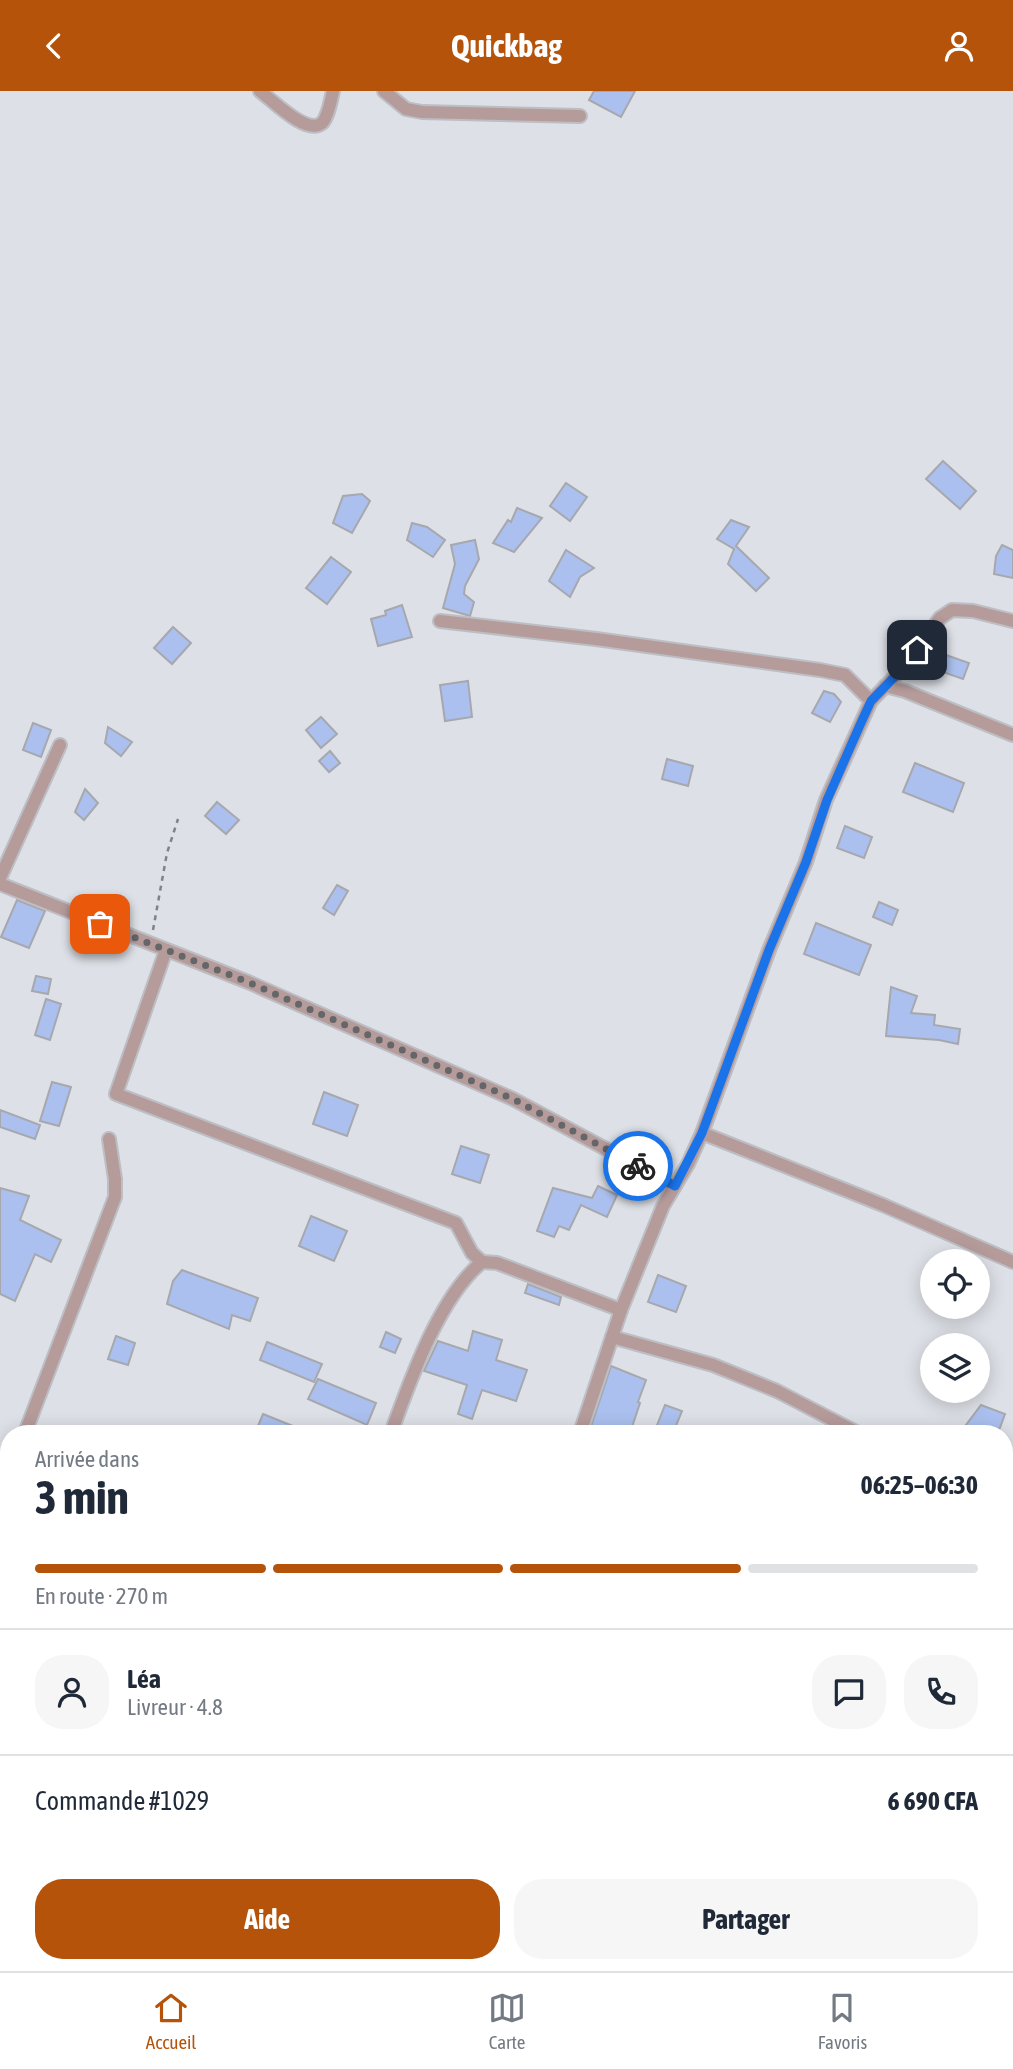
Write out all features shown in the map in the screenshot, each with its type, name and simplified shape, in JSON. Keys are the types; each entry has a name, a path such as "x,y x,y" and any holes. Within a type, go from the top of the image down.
{"street":[{"path":"260,91 303,124 312,126 324,121 333,91"},
{"path":"384,91 407,109 422,112 580,116"},
{"path":"583,1425 621,1310 663,1206 702,1133 769,950 806,862 827,800 871,701 907,664 940,618 952,610 973,611 1013,621"},
{"path":"440,621 821,670 845,675 871,701"},
{"path":"885,686 905,691 1013,734"},
{"path":"0,878 60,745"},
{"path":"0,884 248,982 513,1099 675,1186"},
{"path":"166,950 116,1094 456,1223 472,1253 482,1262 497,1263 621,1310"},
{"path":"702,1133 883,1205 1013,1262"},
{"path":"28,1425 115,1197 109,1139"},
{"path":"394,1425 446,1303 470,1271 482,1262"},
{"path":"612,1337 713,1366 777,1391 843,1425"}],"path":[{"path":"150,943 164,866 178,820"}],"building":[{"path":"594,91 635,91 621,117 589,100"},
{"path":"943,461 976,491 960,509 926,479"},
{"path":"566,483 587,497 570,521 550,506"},
{"path":"362,494 370,501 352,533 333,523 343,496"},
{"path":"517,508 542,518 514,552 493,543 508,520 511,522"},
{"path":"731,520 749,527 736,546 769,578 756,591 728,564 734,549 717,539"},
{"path":"412,523 427,527 445,540 433,557 407,540"},
{"path":"475,540 479,559 465,586 464,594 474,602 470,616 443,608 455,564 451,545"},
{"path":"1002,545 1013,550 1013,578 994,574 996,556"},
{"path":"566,550 594,568 580,577 570,597 549,581"},
{"path":"331,557 351,572 327,604 306,588"},
{"path":"402,605 412,637 378,646 371,619 386,615 385,611"},
{"path":"173,627 191,643 172,664 154,648"},
{"path":"946,655 969,663 963,679 940,671"},
{"path":"468,681 472,717 445,721 440,685"},
{"path":"824,691 834,694 841,702 830,722 812,713"},
{"path":"321,717 337,734 321,748 306,730"},
{"path":"33,723 51,730 41,757 23,750"},
{"path":"108,727 132,742 121,756 105,743"},
{"path":"330,751 340,763 329,772 319,761"},
{"path":"667,759 693,766 688,786 662,779"},
{"path":"915,763 964,783 953,812 903,792"},
{"path":"85,789 98,803 84,820 75,812"},
{"path":"217,802 239,820 226,834 205,816"},
{"path":"845,826 872,837 864,858 837,848"},
{"path":"337,885 348,891 334,915 323,908"},
{"path":"17,900 45,911 29,948 1,937"},
{"path":"879,902 898,910 892,925 873,917"},
{"path":"816,923 871,945 859,975 804,954"},
{"path":"36,976 51,979 48,994 32,991"},
{"path":"891,987 917,996 911,1013 935,1015 934,1025 960,1029 958,1044 886,1036"},
{"path":"46,999 61,1004 50,1040 35,1035"},
{"path":"52,1082 71,1087 59,1126 40,1121"},
{"path":"324,1092 358,1105 347,1136 313,1124"},
{"path":"0,1110 40,1125 35,1139 0,1127"},
{"path":"461,1146 489,1155 480,1183 452,1174"},
{"path":"598,1186 617,1195 607,1217 581,1205 569,1230 559,1226 554,1237 537,1231 553,1188 592,1198"},
{"path":"0,1188 29,1196 20,1220 61,1240 51,1262 35,1254 15,1301 0,1294"},
{"path":"311,1216 347,1231 334,1261 299,1246"},
{"path":"182,1270 258,1298 250,1321 232,1315 229,1329 167,1304 173,1281"},
{"path":"658,1275 686,1286 676,1312 648,1302"},
{"path":"528,1284 561,1297 559,1305 525,1293"},
{"path":"473,1331 502,1340 496,1360 527,1370 516,1401 482,1390 472,1419 458,1414 467,1385 424,1371 438,1341 468,1351"},
{"path":"386,1332 401,1339 395,1353 380,1347"},
{"path":"116,1336 135,1343 128,1365 108,1359"},
{"path":"267,1342 322,1364 314,1382 260,1360"},
{"path":"611,1366 646,1380 633,1425 592,1425"},
{"path":"318,1379 376,1403 367,1425 308,1399"},
{"path":"665,1405 682,1411 676,1425 657,1425"},
{"path":"981,1405 1005,1414 1001,1425 966,1425"},
{"path":"263,1414 290,1425 258,1425"}],"way so far":[{"path":"100,924 248,982 513,1099 638,1166"}],"route":[{"path":"638,1166 675,1186 688,1164 702,1133 769,950 806,862 827,800 871,701 917,650"}]}
